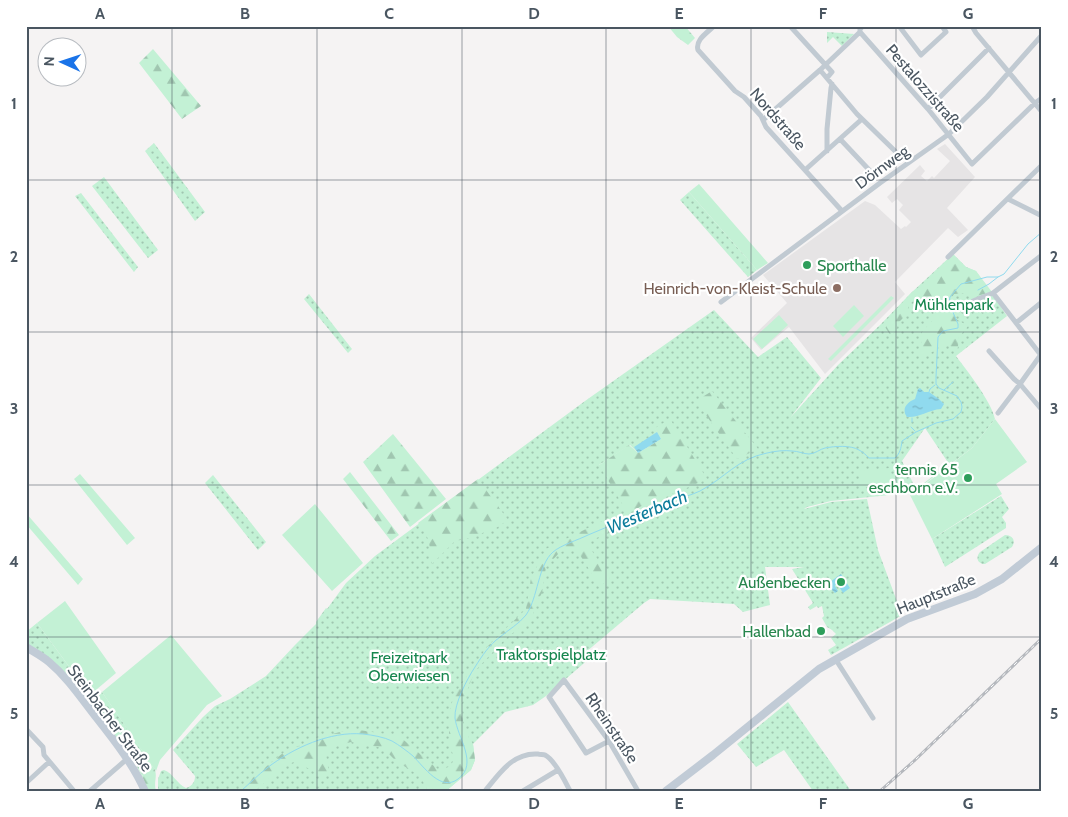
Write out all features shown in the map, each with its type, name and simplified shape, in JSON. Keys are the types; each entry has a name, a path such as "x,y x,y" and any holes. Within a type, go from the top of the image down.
{"street":[{"name":"Nordstraße","path":"714,26 699,40 697,44 698,50 735,91 744,97 763,120 766,127 842,211"},
{"path":"790,26 832,72 827,78"},
{"path":"899,26 921,55 946,32 942,26"},
{"path":"972,26 1042,112"},
{"path":"763,120 820,70 861,29"},
{"name":"Pestalozzistraße","path":"861,29 972,164 1035,103"},
{"name":"Dörnweg","path":"721,302 949,134 987,97 1042,35"},
{"path":"928,109 989,48"},
{"path":"820,70 857,114 895,151"},
{"path":"827,151 827,129 832,84"},
{"path":"1035,103 1042,98"},
{"path":"806,170 862,119"},
{"path":"840,139 873,174"},
{"path":"948,257 1042,165"},
{"path":"1008,198 1042,216"},
{"path":"973,301 993,293 1042,255"},
{"path":"993,293 1041,354 998,413"},
{"path":"1016,323 1042,302"},
{"path":"989,351 1042,410"},
{"name":"Hauptstraße","path":"666,791 816,672 907,619 975,594 1002,579 1042,547"},
{"name":"Steinbacher Straße","path":"26,647 48,661 71,684 138,774 145,791"},
{"path":"836,660 873,718"},
{"name":"Rheinstraße","path":"608,741 586,753 548,697 564,680 608,741 638,791"},
{"path":"26,729 43,747 44,755 74,791"},
{"path":"485,791 502,770 518,757 531,754 546,755 553,762 570,791"},
{"path":"90,791 127,759"},
{"path":"26,783 49,762"},
{"path":"523,791 558,770"}],"shaded area":[{"name":"Heinrich-von-Kleist-Schule","path":"945,144 975,177 947,208 968,230 958,237 948,228 895,282 905,294 825,374 789,327 761,350 751,338 787,303 763,275 865,201 875,205 901,229 906,227 911,222 899,210 903,205 897,199 892,203 887,197 920,165 925,171 921,176 927,181 932,176 934,178 950,161 937,149"}],"green space":[{"path":"668,26 685,26 695,38 688,45 677,37"},
{"path":"827,32 854,34 842,46 833,37 827,43"},
{"path":"153,49 201,106 182,119 139,63"},
{"path":"154,143 205,212 195,221 145,151"},
{"path":"104,177 158,250 148,258 92,186"},
{"path":"699,184 768,263 757,270 689,192"},
{"path":"689,192 757,270 748,277 680,200"},
{"path":"81,193 138,267 134,272 75,196"},
{"name":"Freizeitpark Oberwiesen","path":"953,254 966,267 976,271 1007,316 956,356 984,395 995,419 972,448 915,491 831,501 804,509 831,502 867,499 878,550 902,615 831,655 828,650 836,645 831,638 836,634 827,627 822,618 824,616 822,606 818,608 817,606 810,610 808,607 813,603 792,569 804,567 765,567 770,605 743,612 734,604 650,599 644,603 586,652 590,658 546,696 533,705 505,712 473,744 475,760 471,770 446,791 158,791 158,779 161,771 164,770 186,788 194,782 195,776 173,750 215,706 230,699 266,676 316,624 346,583 375,556 585,401 714,310 758,357 787,337 821,378 790,418 838,365","holes":["655,428 689,487 599,465 630,445 638,453 661,439","925,428 949,464 916,489 902,461"]},
{"path":"953,254 966,267 976,271 992,292 972,297 970,293 954,294 949,302 956,319 968,326 959,337 957,355 947,342 920,360 922,332 938,314 937,302 929,299 915,299 909,305 906,315 899,322 891,336 883,324 911,293 924,283"},
{"path":"309,294 352,349 348,353 304,299"},
{"path":"891,296 894,298 831,361 828,359"},
{"path":"854,305 864,316 843,337 833,326"},
{"path":"779,315 788,325 762,349 753,339"},
{"path":"712,391 758,449 737,459 696,401"},
{"path":"670,419 707,479 627,512 599,465 629,445 638,453 661,439 655,428"},
{"name":"tennis 65 eschborn e.V.","path":"995,419 1027,462 996,484 1002,494 932,539 909,493 920,488 972,448"},
{"path":"393,434 446,499 410,527 363,462"},
{"path":"890,468 891,485 860,487 859,471"},
{"path":"350,472 399,535 391,541 343,479"},
{"path":"80,474 135,538 127,545 74,479"},
{"path":"213,475 266,542 258,550 205,483"},
{"path":"478,479 508,520 496,528 455,541 432,564 427,537 418,523"},
{"path":"1001,496 1009,509 1002,517 1006,523 1006,528 945,567 932,539"},
{"path":"315,504 363,563 332,591 282,535"},
{"path":"26,513 83,579 78,585 26,524"},
{"path":"614,515 625,527 586,542 610,578 599,587 578,552 572,549 560,552 546,567 542,593 536,603 533,615 525,624 506,638 475,671 462,703 463,728 473,744 475,760 471,770 446,791 428,791 420,776 396,761 383,748 351,742 337,746 326,755 329,773 320,777 312,770 294,762 283,766 255,791 241,791 252,778 283,753 316,738 352,729 399,736 440,771 450,766 454,760 449,739 449,714 454,695 487,647 526,609 531,578 546,549"},
{"path":"1005,535 1013,539 1012,547 985,564 979,562 978,556 980,552"},
{"path":"65,601 116,673 90,695 37,623"},
{"path":"37,623 90,695 86,699 26,645 26,632"},
{"path":"171,635 222,696 207,705 160,760 156,771 102,692"},
{"path":"102,692 153,766 142,776 132,757 88,704"},
{"path":"788,702 851,791 813,791 784,750 756,767 737,744"},
{"path":"153,766 156,772 156,791 148,791 142,776"}],"water":[{"path":"920,388 924,392 929,392 944,404 941,409 907,417 905,414 906,406 915,399"},
{"path":"657,432 661,439 638,453 634,447"},
{"name":"Außenbecken","path":"841,574 850,588 843,593 838,585 835,585 838,591 835,593 827,585 828,582"}],"waterway":[{"name":"Westerbach","path":"241,791 267,768 288,754 312,742 350,734 382,737 397,744 411,754 428,772 439,780 452,782 458,779 464,773 467,766 467,758 455,718 455,712 462,692 472,672 489,647 526,615 533,600 544,565 556,549 700,491 739,464 770,452 794,451 811,454 825,448 843,446 856,448 869,458 895,458 900,451 902,441 936,423 953,419 961,412 961,402 957,396 939,388 936,384 938,337 943,331 958,328 949,303 950,297 961,284 987,277 998,277 1004,274 1028,244 1042,232"},
{"path":"978,290 998,277"},
{"path":"944,390 953,382"},
{"path":"929,392 935,385"},
{"path":"911,427 915,431"}],"railway":[{"path":"880,791 914,761 1042,638"}],"place":[{"name":"Sporthalle","path":"807,265"},
{"name":"Heinrich-von-Kleist-Schule","path":"837,288"},
{"name":"tennis 65 eschborn e.V.","path":"968,478"},
{"name":"Außenbecken","path":"841,582"},
{"name":"Hallenbad","path":"821,631"}],"park label":[{"name":"Mühlenpark","path":"954,304"},
{"name":"Traktorspielplatz","path":"551,654"}]}
